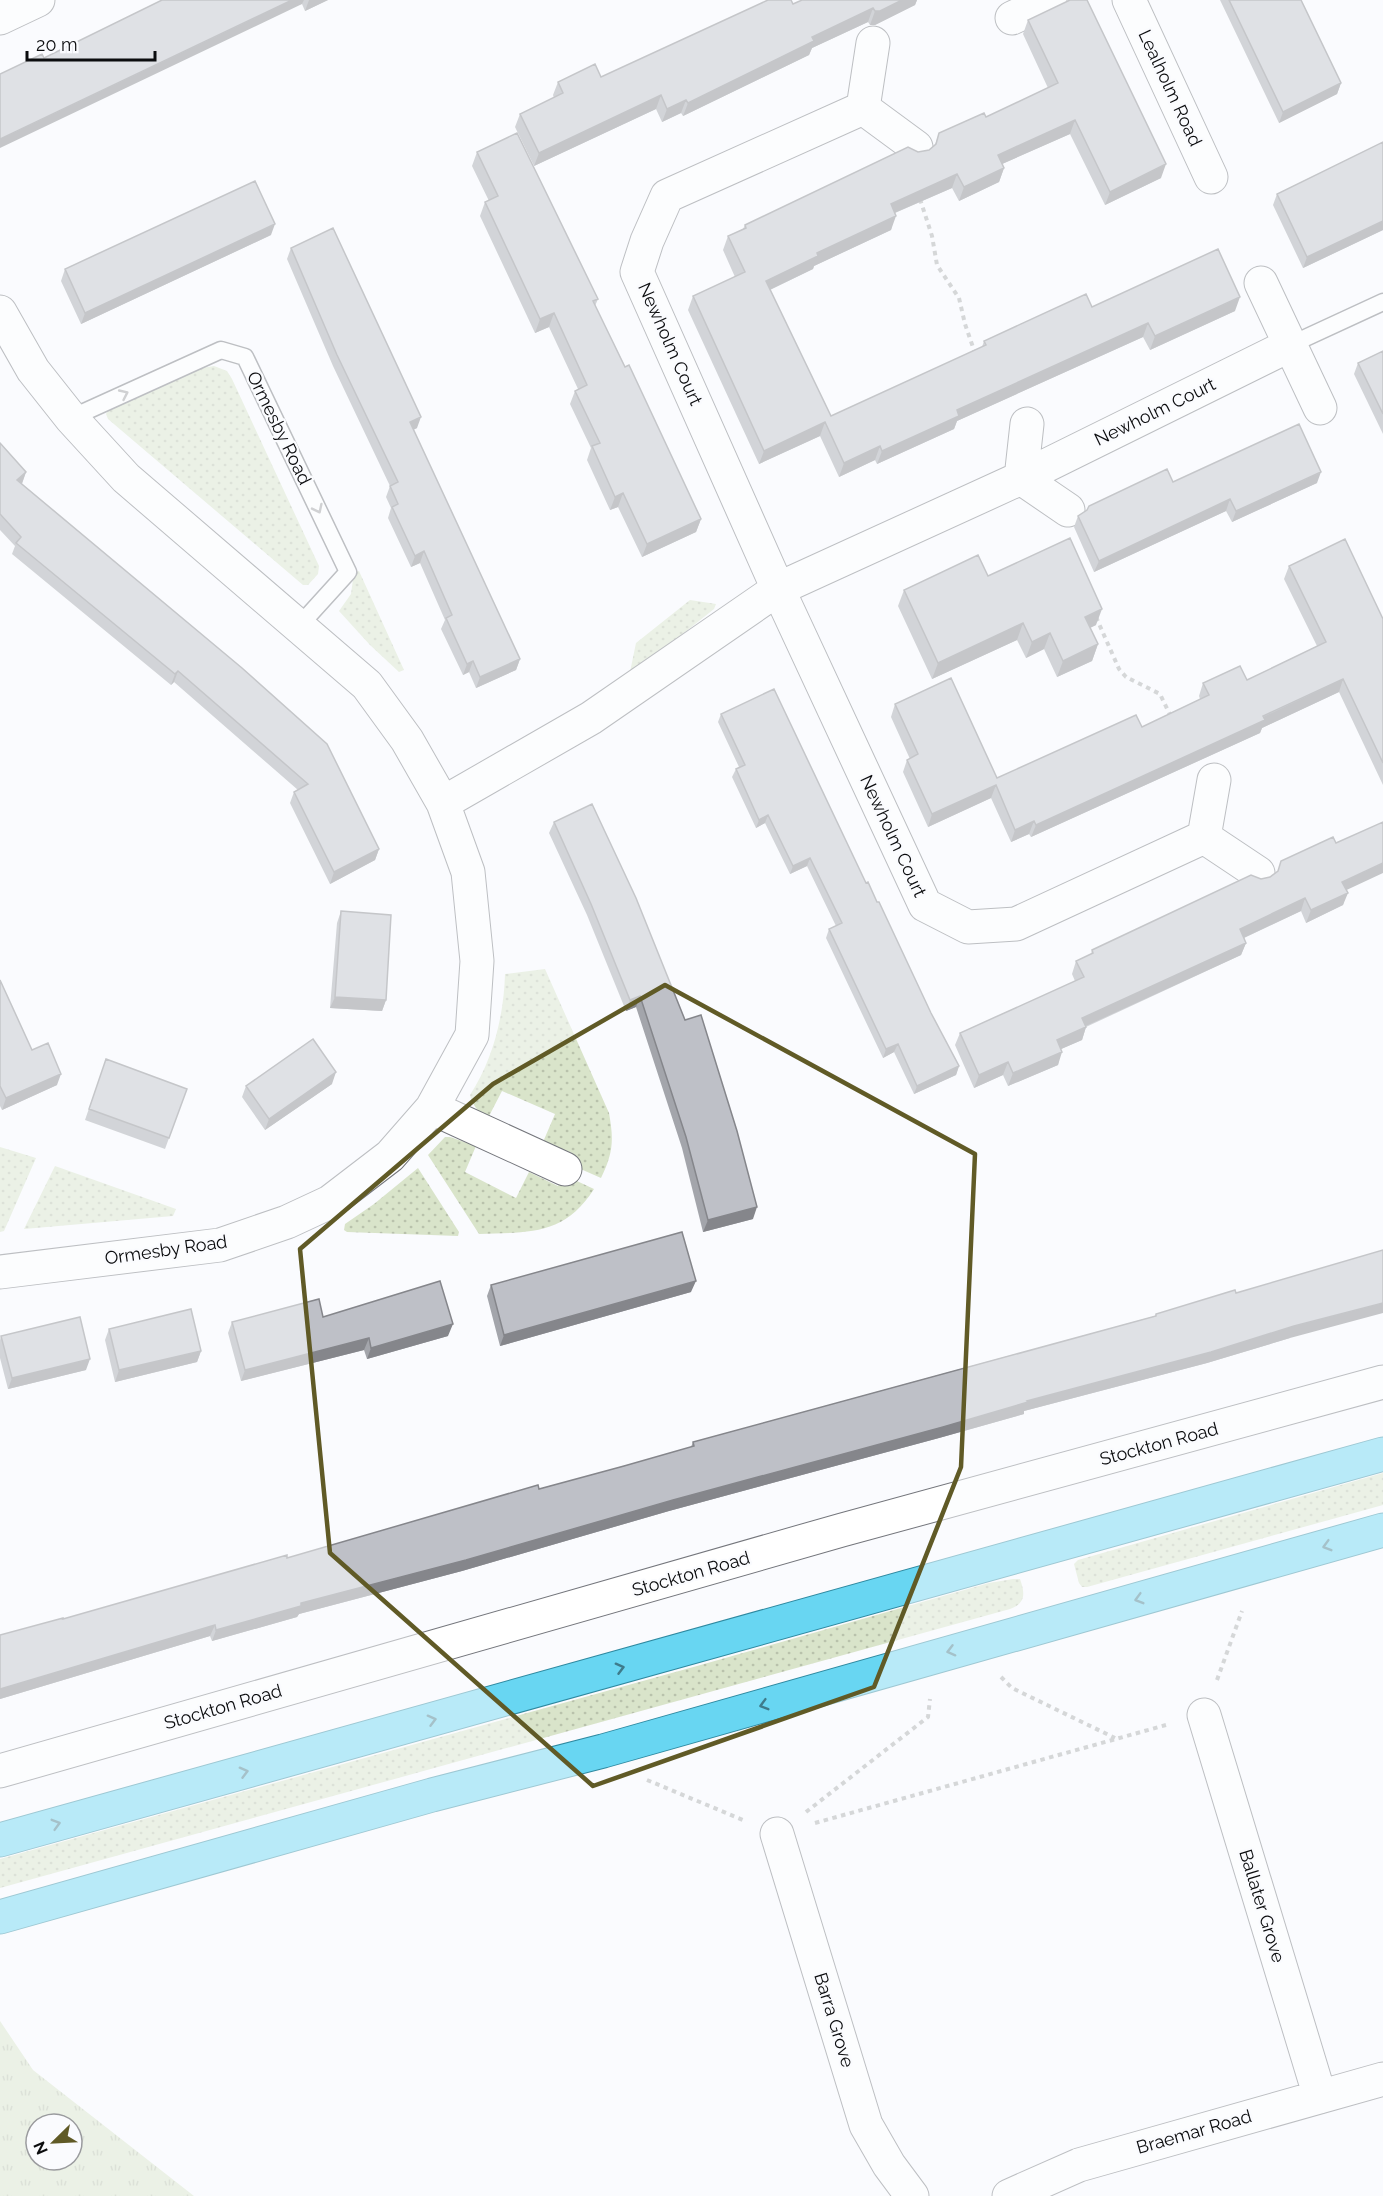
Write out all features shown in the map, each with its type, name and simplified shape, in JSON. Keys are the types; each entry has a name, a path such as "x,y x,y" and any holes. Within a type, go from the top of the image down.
{"highway":[{"path":"0,1840 1383,1454"},
{"path":"0,1917 432,1795 603,1751 1383,1530"}],"street":[{"path":"0,18 38,0"},
{"path":"1012,18 1050,0"},
{"name":"Lealholm Road","path":"1129,0 1211,177"},
{"path":"873,43 863,108 916,147"},
{"name":"Newholm Court","path":"863,108 667,196 647,241 637,272 778,589 925,905 968,927 1016,924 1204,837"},
{"path":"1261,283 1320,408"},
{"name":"Ormesby Road","path":"0,312 33,370 71,418 126,478 367,685 407,740 443,803 468,872 477,961 472,1035 432,1108 390,1155 330,1202 287,1222 220,1245 0,1272"},
{"name":"Newholm Court","path":"443,803 591,718 778,589 1021,478 1290,345"},
{"path":"1027,424 1021,478 1068,510"},
{"path":"1214,780 1204,837 1258,873"},
{"path":"432,1108 565,1169"},
{"name":"Stockton Road","path":"0,1771 842,1530 1383,1382"},
{"name":"Ballater Grove","path":"1204,1715 1320,2097"},
{"name":"Barra Grove","path":"777,1834 866,2125 889,2165 912,2196"},
{"name":"Braemar Road","path":"1009,2196 1078,2165 1383,2079"}],"lane":[{"path":"1290,345 1383,302"},
{"name":"Ormesby Road","path":"71,418 221,350 245,357 348,572 299,626"}],"path":[{"path":"918,194 932,236 937,265 959,298 965,324 979,361"},
{"path":"1092,606 1119,669 1126,677 1160,694 1175,724"},
{"path":"603,1751 645,1779 777,1834 1115,1737 1204,1715 1259,1565"},
{"path":"973,1645 1011,1688 1115,1737"},
{"path":"777,1834 928,1717 933,1656"}],"highlighted area":[{"path":"665,985 975,1154 961,1467 874,1687 593,1786 330,1553 300,1249 493,1084"}],"green space":[{"path":"214,366 227,371 232,379 319,566 318,574 308,585 303,585 108,419 106,414 109,409 202,368"},
{"path":"359,571 404,670 399,672 339,611 351,594 354,572"},
{"path":"690,600 716,604 714,609 645,664 630,672 636,643"},
{"path":"545,969 609,1113 612,1131 611,1147 601,1178 567,1163 572,1153 543,1142 555,1114 502,1091 488,1118 476,1108 471,1099 470,1095 485,1067 496,1037 505,974"},
{"path":"445,1137 476,1146 465,1172 516,1198 529,1172 558,1186 564,1175 594,1189 570,1216 558,1223 529,1231 479,1234 428,1155"},
{"path":"0,1147 36,1158 4,1231 0,1232"},
{"path":"55,1166 176,1209 173,1216 24,1229"},
{"path":"418,1168 459,1232 458,1236 347,1232 344,1230 345,1224"},
{"path":"1383,1473 1383,1505 1087,1587 1082,1587 1079,1583 1074,1564 1078,1560"},
{"path":"1020,1579 1023,1597 1019,1604 1010,1609 0,1888 0,1859 989,1583"},
{"path":"0,2021 33,2070 194,2196 0,2196"}],"building":[{"path":"162,0 292,0 0,139 0,74 42,54 44,58"},
{"path":"768,0 791,0 793,4 802,0 902,0 880,11 875,11 873,8 812,37 814,41 688,103 686,100 667,109 661,95 539,153 520,114 563,93 558,82 595,64 601,77"},
{"path":"1070,0 1087,0 1166,164 1110,192 1075,120 998,155 1004,168 964,187 957,174 891,204 896,216 817,253 818,256 766,281 831,416 986,345 984,341 1086,294 1092,307 1218,249 1240,297 1155,336 1148,323 957,410 959,416 882,451 880,446 844,463 825,422 764,451 693,296 745,272 728,236 746,228 745,225 908,147 918,152 929,150 936,144 939,133 984,113 986,117 1058,83 1028,20"},
{"path":"1229,0 1301,0 1341,83 1283,112"},
{"path":"517,133 598,299 593,301 625,367 629,365 701,519 647,544 623,493 615,497 592,446 600,443 575,391 587,385 554,313 540,319 485,202 498,196 477,152"},
{"path":"1383,142 1383,221 1307,257 1277,194"},
{"path":"255,181 275,224 85,313 65,269"},
{"path":"333,228 421,417 410,422 520,659 480,677 473,661 467,664 446,618 452,615 424,551 415,556 392,507 398,504 390,486 398,482 337,355 291,248"},
{"path":"1383,351 1383,414 1358,363"},
{"path":"1299,424 1321,472 1236,511 1230,499 1099,561 1078,516 1089,506 1167,469 1173,482"},
{"path":"0,443 26,472 17,480 242,668 327,744 379,849 334,872 294,792 308,784 178,671 175,674 16,543 21,537 0,514"},
{"path":"1070,538 1102,609 1085,617 1098,644 1063,661 1050,633 1032,642 1023,623 938,663 904,590 978,555 988,576"},
{"path":"1345,539 1383,619 1383,763 1343,679 1263,716 1265,720 1036,825 1034,821 1015,830 996,785 932,814 907,760 918,754 895,704 951,678 997,778 1136,715 1142,727 1209,695 1203,683 1240,666 1247,680 1326,642 1289,566"},
{"path":"774,689 866,883 868,882 879,902 931,1013 959,1066 917,1086 898,1044 886,1049 829,929 842,923 810,858 793,866 768,815 759,820 736,769 745,765 721,714"},
{"path":"592,804 636,898 685,1020 701,1015 737,1131 757,1207 708,1220 686,1137 640,996 630,1000 591,904 554,822"},
{"path":"1383,822 1383,863 1342,882 1348,893 1311,910 1305,898 1240,929 1246,943 1082,1018 1086,1027 1057,1040 1062,1052 1013,1073 1008,1062 979,1075 960,1033 1084,977 1076,961 1093,953 1092,950 1251,875 1261,879 1270,877 1278,871 1281,861 1333,837 1336,843"},
{"path":"341,911 391,915 386,1000 335,997"},
{"path":"0,980 32,1050 48,1043 61,1074 6,1098 0,1086"},
{"path":"313,1039 336,1072 269,1119 246,1086"},
{"path":"106,1059 187,1089 169,1138 89,1109"},
{"path":"682,1232 696,1281 504,1335 491,1285"},
{"path":"1383,1250 1383,1303 1027,1401 943,1427 673,1500 466,1560 301,1603 301,1606 216,1630 215,1625 0,1689 0,1635 287,1555 287,1558 538,1485 539,1489 624,1466 694,1446 693,1442 1156,1316 1156,1314 1235,1290 1236,1293"},
{"path":"440,1281 453,1324 371,1348 369,1338 245,1370 232,1322 319,1299 323,1317"},
{"path":"191,1309 201,1351 119,1370 109,1329"},
{"path":"80,1317 90,1359 12,1378 1,1336"}]}
